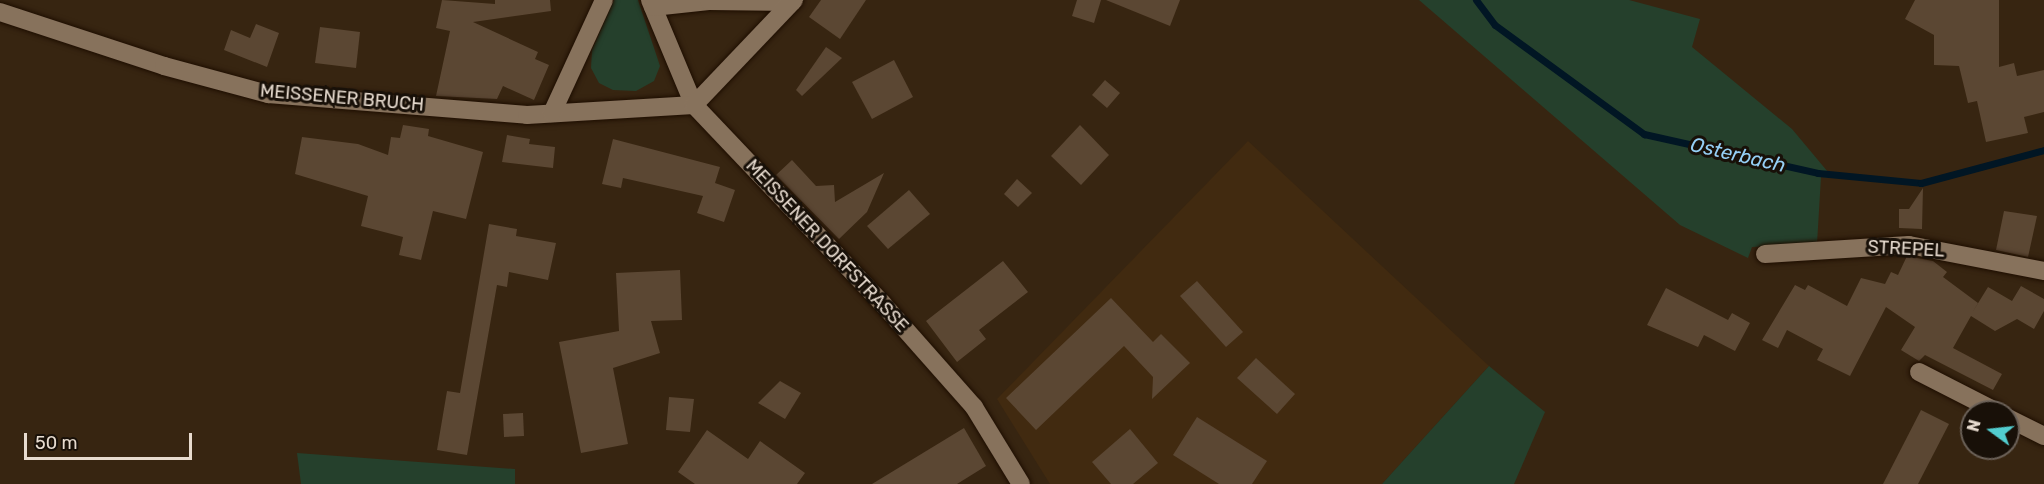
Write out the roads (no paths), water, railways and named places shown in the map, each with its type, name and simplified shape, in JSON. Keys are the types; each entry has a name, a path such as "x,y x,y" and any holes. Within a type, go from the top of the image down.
{"street":[{"path":"552,113 604,0"},
{"path":"652,4 793,1"},
{"path":"694,105 793,1"},
{"name":"MEISSENER DORFSTRASSE","path":"652,4 694,105 882,303 974,407 1021,484"},
{"name":"MEISSENER BRUCH","path":"0,12 164,66 268,94 527,116 694,105"},
{"name":"STREPEL","path":"1765,254 1908,245 2044,271"},
{"path":"1919,372 1973,400"},
{"path":"2020,424 2044,436"}],"waterway":[{"name":"Osterbach","path":"1476,0 1495,25 1644,134 1818,173 1921,183 2044,150"}]}
